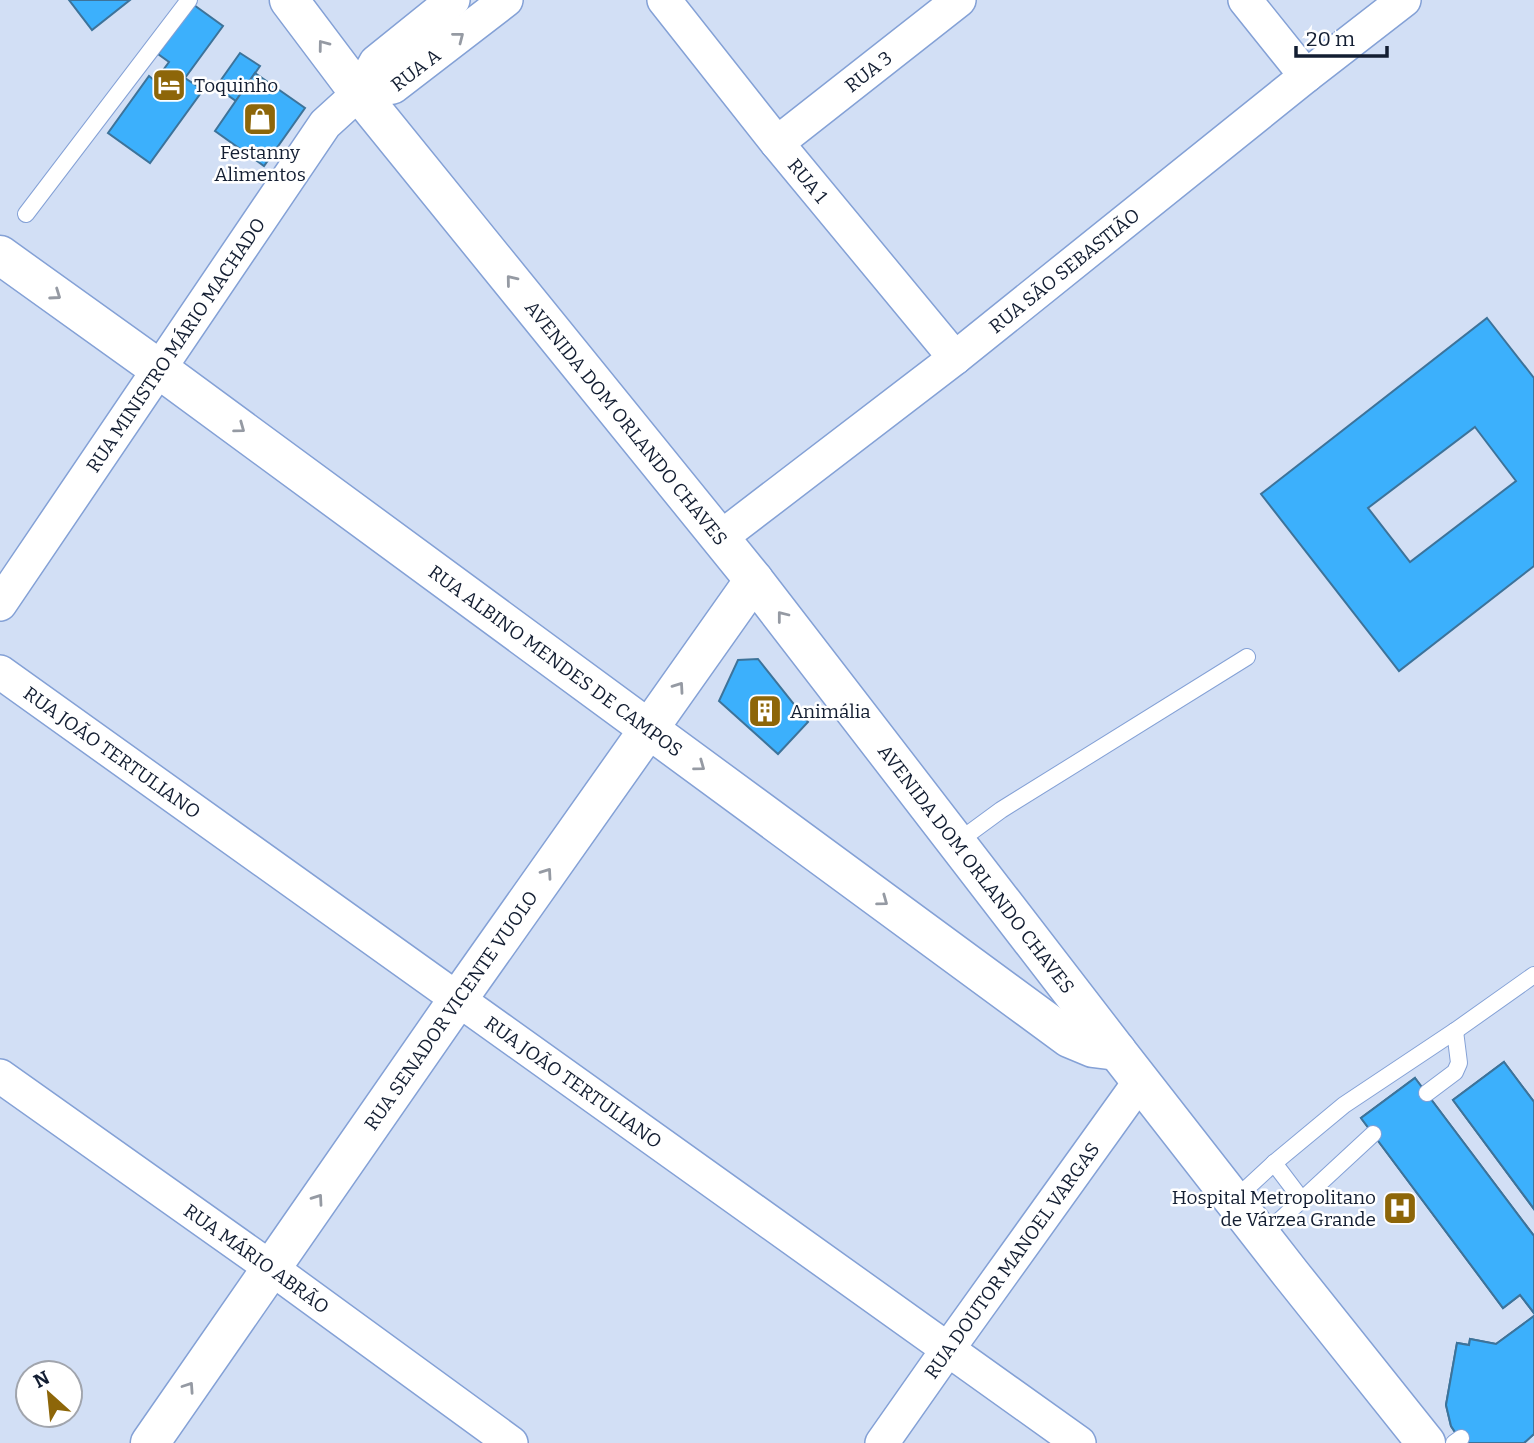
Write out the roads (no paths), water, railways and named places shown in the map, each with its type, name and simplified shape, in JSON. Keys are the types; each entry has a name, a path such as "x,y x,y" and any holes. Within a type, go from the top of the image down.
{"street":[{"name":"AVENIDA DOM ORLANDO CHAVES","path":"289,0 359,93 754,580 1261,1234 1447,1441"},
{"name":"RUA A","path":"359,93 376,62 453,0"},
{"name":"RUA A","path":"359,93 393,87 506,0"},
{"name":"RUA 1","path":"664,0 776,143 955,358"},
{"name":"RUA 3","path":"776,143 959,0"},
{"path":"1245,0 1306,76"},
{"name":"RUA SÃO SEBASTIÃO","path":"720,537 955,358 1404,0"},
{"name":"RUA MINISTRO MÁRIO MACHADO","path":"0,604 325,124 359,93"},
{"name":"RUA ALBINO MENDES DE CAMPOS","path":"0,255 1069,1038 1093,1048 1117,1051"},
{"name":"RUA SENADOR VICENTE VUOLO","path":"150,1443 458,999 754,580"},
{"name":"RUA JOÃO TERTULIANO","path":"0,672 1079,1443"},
{"name":"RUA MÁRIO ABRÃO","path":"0,1076 271,1268 511,1443"},
{"name":"RUA DOUTOR MANOEL VARGAS","path":"882,1443 1141,1080"}],"lane":[{"path":"26,214 189,0"},
{"path":"956,842 1001,810 1247,657"},
{"path":"1234,1200 1344,1105 1534,975"},
{"path":"1427,1093 1455,1072 1459,1063 1455,1031"},
{"path":"1261,1234 1280,1220 1373,1134"},
{"path":"1275,1163 1302,1200"}],"place":[{"name":"Toquinho","path":"169,85"},
{"name":"Festanny Alimentos","path":"260,119"},
{"name":"Animália","path":"765,711"},
{"name":"Hospital Metropolitano de Várzea Grande","path":"1400,1208"}]}
